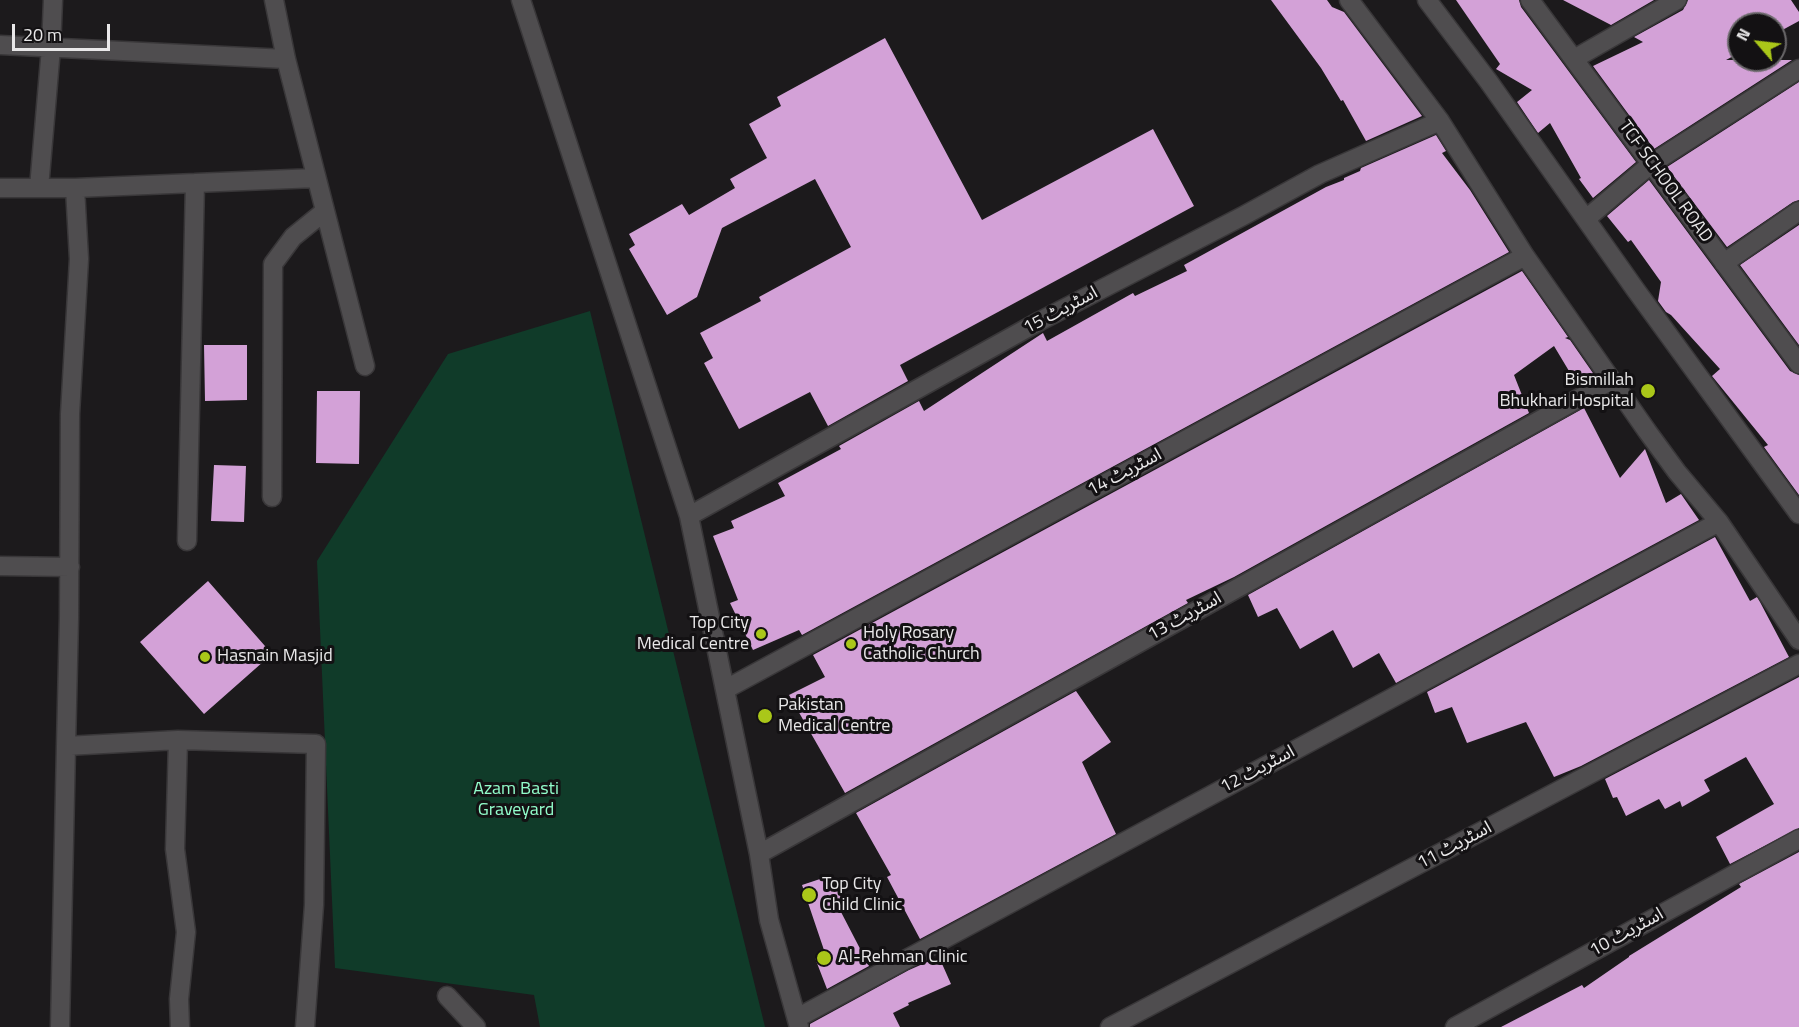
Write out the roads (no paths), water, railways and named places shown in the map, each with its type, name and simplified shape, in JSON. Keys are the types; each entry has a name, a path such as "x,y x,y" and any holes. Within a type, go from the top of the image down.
{"street":[{"path":"39,188 53,0"},
{"path":"274,0 286,59 365,366"},
{"path":"521,0 689,516 726,689 770,920 798,1023"},
{"path":"1349,0 1440,121 1525,256 1677,472 1719,522 1799,640"},
{"path":"1427,0 1489,82 1799,514"},
{"name":"TCF SCHOOL ROAD","path":"1530,0 1799,364"},
{"path":"1574,59 1677,0"},
{"path":"0,45 286,59"},
{"path":"1586,219 1651,164 1799,69"},
{"name":"اسٹریٹ 15","path":"689,516 1041,321 1320,174 1440,121"},
{"path":"0,188 75,188 316,178"},
{"path":"187,541 195,183"},
{"path":"60,1027 70,567 70,414 79,259 75,188"},
{"path":"272,497 273,264 293,237 325,211"},
{"path":"1724,263 1799,211"},
{"name":"اسٹریٹ 14","path":"726,689 1525,256"},
{"name":"اسٹریٹ 13","path":"759,854 1612,380"},
{"name":"اسٹریٹ 12","path":"798,1023 1719,522"},
{"path":"0,566 70,567"},
{"name":"اسٹریٹ 11","path":"1110,1027 1799,664"},
{"path":"66,746 178,740 316,744 314,905 305,1027"},
{"path":"178,740 175,849 186,932 179,999 180,1027"},
{"name":"اسٹریٹ 10","path":"1455,1027 1799,839"},
{"path":"447,996 476,1027"}],"place":[{"name":"Bismillah Bhukhari Hospital","path":"1648,391"},
{"name":"Top City Medical Centre","path":"761,634"},
{"name":"Holy Rosary Catholic Church","path":"851,644"},
{"name":"Hasnain Masjid","path":"205,657"},
{"name":"Pakistan Medical Centre","path":"765,716"},
{"name":"Top City Child Clinic","path":"809,895"},
{"name":"Al-Rehman Clinic","path":"824,958"}],"park label":[{"name":"Azam Basti Graveyard","path":"516,800"}]}
